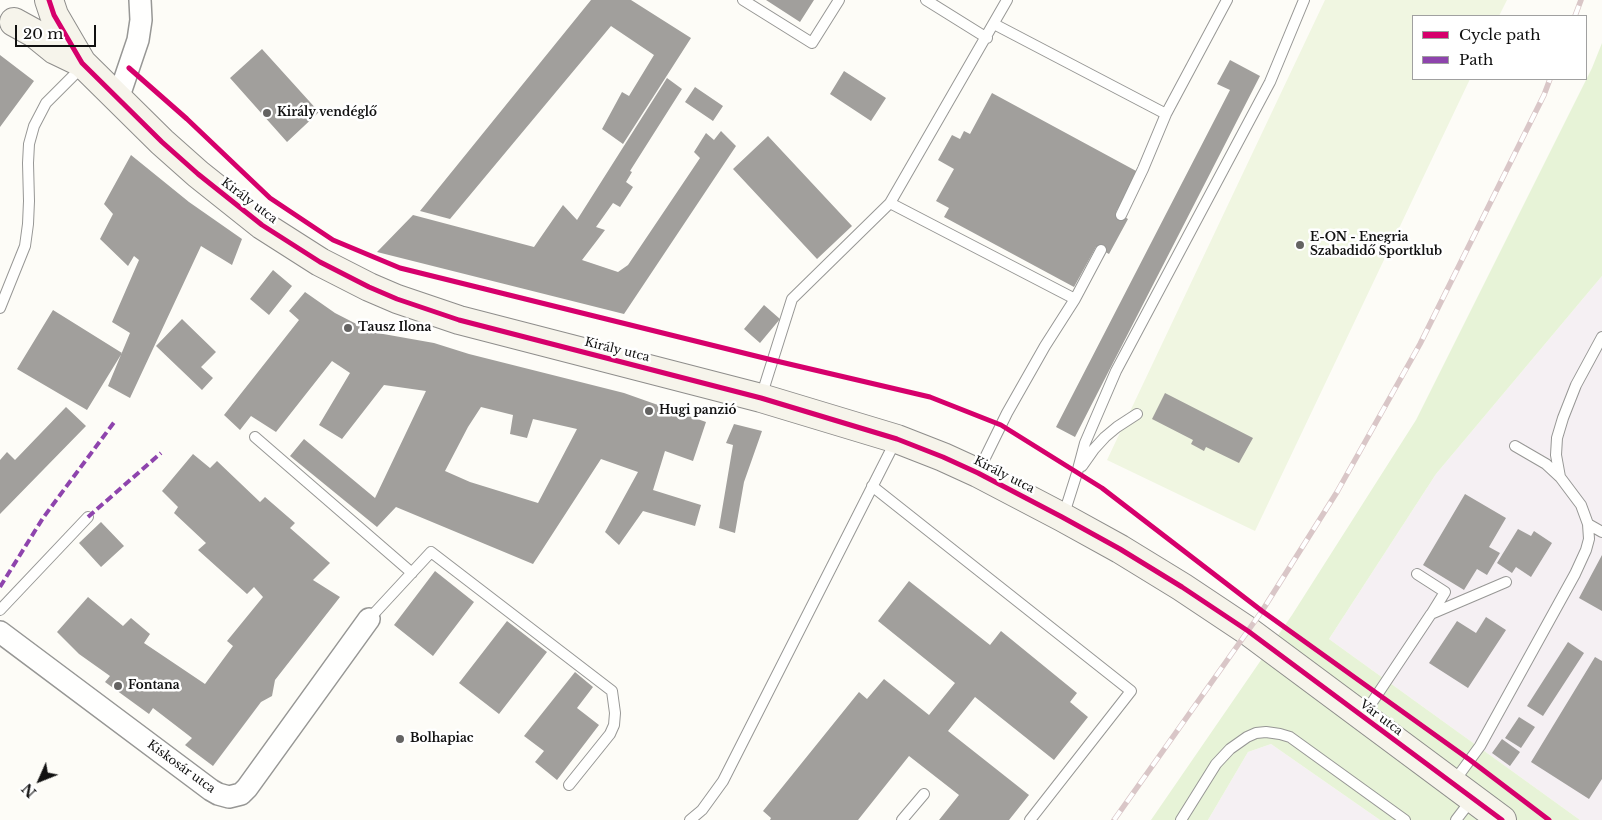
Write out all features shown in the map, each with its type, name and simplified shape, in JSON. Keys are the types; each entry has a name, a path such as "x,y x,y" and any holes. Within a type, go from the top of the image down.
{"main road":[{"path":"7,22 21,20 34,14 47,0"},
{"name":"Király utca","path":"47,0 83,64 162,142 198,174 262,224 320,262 397,299 459,320 761,398 896,440 943,457 978,473 1120,549 1248,631"},
{"name":"Király utca","path":"7,22 34,33 55,50 83,64"},
{"name":"Vár utca","path":"1248,631 1502,820"}],"street":[{"path":"118,99 138,40 141,20 140,0"},
{"name":"Kiskosár utca","path":"0,632 211,790 229,797 241,794 247,788 369,619"}],"lane":[{"path":"743,0 812,43 839,0"},
{"path":"926,0 986,38"},
{"path":"761,398 792,299 890,203 1007,0"},
{"path":"1121,215 1143,170 1166,114 1226,0"},
{"path":"1062,517 1085,443 1116,371 1270,82 1304,0"},
{"path":"994,24 1166,114"},
{"path":"0,308 25,246 29,201 29,144 34,126 46,103 83,64"},
{"path":"890,203 1075,299"},
{"path":"978,473 1012,405 1075,299 1101,250"},
{"path":"1560,477 1556,455 1557,438 1576,385 1602,337"},
{"path":"1077,473 1105,437 1116,427 1137,414"},
{"path":"255,437 412,573"},
{"path":"690,820 702,810 724,781 896,440"},
{"path":"1456,820 1463,791 1480,746 1575,574 1589,539 1588,524 1581,505 1560,477 1546,464 1515,446"},
{"path":"872,486 1131,691 1030,820"},
{"path":"0,610 88,518"},
{"path":"1588,524 1602,532"},
{"path":"369,619 431,552 612,691 615,713 612,730 569,785"},
{"path":"1362,716 1446,592 1417,574"},
{"path":"1431,614 1506,582"},
{"path":"1181,820 1216,764 1230,749 1247,737 1256,733 1266,732 1290,737 1405,820"},
{"path":"902,820 924,794"}],"shaded area":[{"path":"1602,276 1602,820 1580,820 1329,639 1436,474"},
{"path":"1271,744 1380,820 1208,820 1248,752"}],"green space":[{"name":"E-ON - Enegria Szabadidő Sportklub","path":"1325,0 1507,0 1500,15 1412,15 1412,80 1470,80 1255,531 1107,460"},
{"path":"1602,43 1602,276 1436,474 1329,639 1580,820 1380,820 1271,744 1248,752 1208,820 1151,820 1292,615 1416,420 1592,68"}],"building":[{"path":"591,0 631,0 691,38 623,144 602,129 622,92 629,96 654,55 611,26 450,219 420,211"},
{"path":"766,0 814,0 800,22"},
{"path":"262,49 319,112 287,142 230,78"},
{"path":"0,55 34,81 0,127"},
{"path":"1230,60 1260,76 1075,437 1056,427 1230,90 1217,84"},
{"path":"844,71 886,98 871,121 830,94"},
{"path":"667,78 682,89 630,171 632,172 626,182 633,187 620,207 613,203 596,227 605,230 582,260 618,272 628,265 700,158 694,152 706,133 714,140 721,131 736,146 624,314 377,252 413,215 534,247 563,205 577,220"},
{"path":"695,87 723,106 713,121 685,102"},
{"path":"992,93 1138,172 1116,212 1128,219 1109,254 1096,247 1074,287 944,217 949,208 936,201 954,169 938,160 952,135 960,139 964,131 970,134"},
{"path":"768,136 852,226 817,259 733,169"},
{"path":"131,155 189,202 242,239 232,265 201,246 130,398 108,386 130,333 112,322 139,260 134,256 128,266 100,239 113,214 104,204"},
{"path":"273,270 292,286 269,315 250,299"},
{"path":"305,292 335,313 372,332 434,343 469,354 624,393 706,422 693,461 665,451 653,490 701,505 695,526 643,511 619,545 605,532 638,472 601,459 533,564 396,507 377,527 290,456 304,439 375,498 426,391 384,385 342,439 319,425 350,373 332,361 276,432 251,416 240,430 224,415 299,320 289,311","holes":["481,407 513,415 510,434 527,438 533,419 577,429 538,503 470,482 445,471 468,427"]},
{"path":"764,305 780,319 760,343 744,329"},
{"path":"53,310 122,353 87,410 17,369"},
{"path":"182,319 216,352 201,367 213,378 202,390 156,346"},
{"path":"1165,393 1253,438 1239,463 1206,447 1204,451 1191,444 1193,440 1152,419"},
{"path":"66,407 86,426 0,514 0,460 7,452 15,460"},
{"path":"734,424 762,431 744,482 735,533 719,528 733,445 726,443"},
{"path":"193,454 210,468 217,461 260,502 265,497 295,523 290,528 330,563 313,580 340,597 275,680 272,696 261,702 213,766 185,745 192,738 153,708 149,714 105,682 110,676 79,654 57,632 88,597 123,626 131,618 150,634 144,643 205,684 233,646 227,641 263,597 254,587 247,594 198,550 206,543 174,513 178,507 162,491"},
{"path":"1465,494 1506,518 1489,547 1500,553 1487,575 1477,569 1464,590 1423,565"},
{"path":"101,522 124,546 101,567 79,543"},
{"path":"1518,529 1531,536 1534,531 1552,543 1531,577 1516,567 1512,573 1497,563"},
{"path":"1602,555 1602,611 1579,598"},
{"path":"435,571 474,602 433,656 394,625"},
{"path":"909,581 990,645 1001,631 1077,693 1070,702 1088,717 1054,760 975,697 948,731 1029,795 1009,820 939,820 959,795 909,756 858,820 770,820 771,818 763,811 859,692 867,699 884,679 929,715 955,683 878,621"},
{"path":"1486,617 1506,630 1468,688 1429,663 1457,621 1476,633"},
{"path":"507,621 547,652 499,714 459,683"},
{"path":"1568,642 1584,653 1543,716 1527,706"},
{"path":"1595,657 1602,661 1602,779 1589,799 1531,762"},
{"path":"575,672 593,687 577,708 599,725 557,780 535,762 544,751 524,736"},
{"path":"1519,717 1535,727 1521,748 1505,738"},
{"path":"1502,739 1520,752 1510,766 1492,753"}],"railway":[{"path":"1575,15 1581,0"},
{"path":"1114,820 1262,611 1337,492 1420,344 1544,95 1550,80"}],"marked path":[{"path":"0,587 43,518 115,421"},
{"path":"88,517 161,453"}],"cycle path":[{"path":"49,0 54,15 82,63 162,142 198,174 262,225 320,262 397,299 459,320 761,398 897,439 978,473 1120,549 1182,587 1248,631 1502,820"},
{"path":"129,68 187,119 270,198 333,240 400,268 930,397 1001,425 1102,488 1262,611 1470,760 1549,820"}],"place":[{"name":"Király vendéglő","path":"267,113"},
{"name":"E-ON - Enegria Szabadidő Sportklub","path":"1300,245"},
{"name":"Tausz Ilona","path":"348,328"},
{"name":"Hugi panzió","path":"649,411"},
{"name":"Fontana","path":"118,686"},
{"name":"Bolhapiac","path":"400,739"}]}
